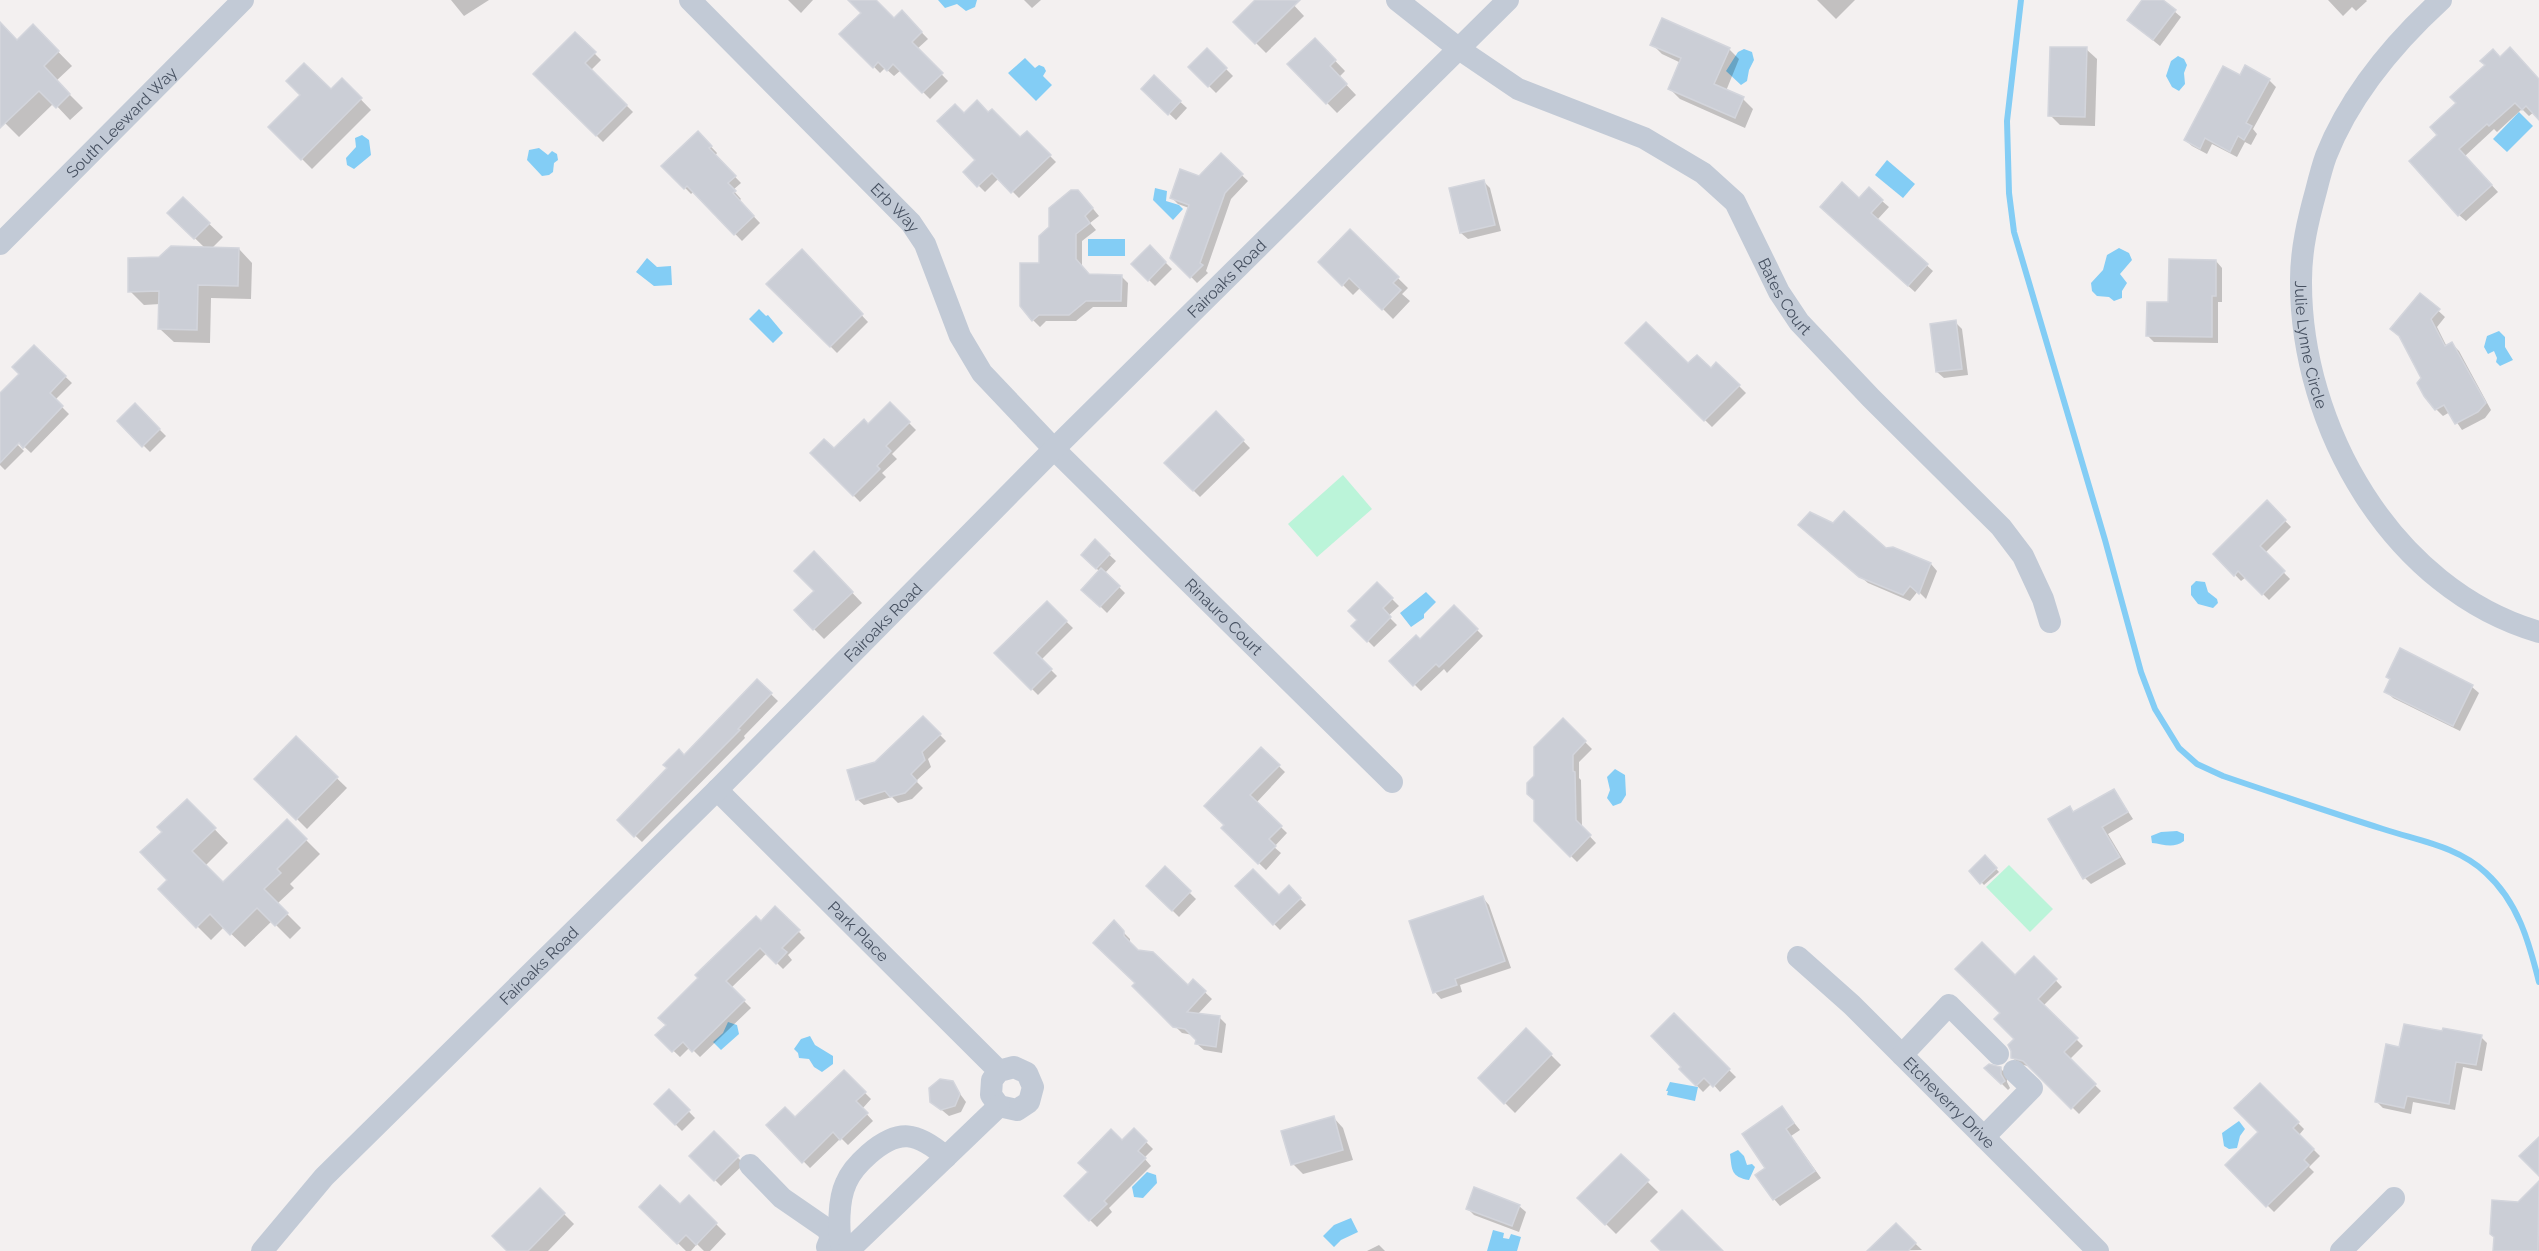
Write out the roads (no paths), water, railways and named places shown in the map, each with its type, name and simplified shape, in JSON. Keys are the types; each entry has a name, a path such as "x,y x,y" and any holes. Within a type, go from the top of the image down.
{"street":[{"name":"South Leeward Way","path":"0,244 243,0"},
{"name":"Erb Way","path":"690,0 911,223 925,244 960,336 982,373 1054,449"},
{"name":"Bates Court","path":"1397,0 1459,50 1518,89 1644,138 1703,173 1735,202 1779,292 1799,322 1871,398 2001,526 2023,556 2043,599 2050,622"},
{"name":"Fairoaks Road","path":"262,1251 324,1177 717,790 1054,449 1509,0"},
{"name":"Julie Lynne Circle","path":"2441,0 2376,69 2345,115 2325,157 2306,228 2301,279 2304,335 2315,387 2334,439 2362,492 2393,533 2412,555 2450,587 2487,610 2539,632"},
{"name":"Rinauro Court","path":"1054,449 1392,782"},
{"name":"Park Place","path":"717,790 999,1071"},
{"name":"Etcheverry Drive","path":"1798,957 1852,1005 2098,1251"},
{"path":"1902,1055 1949,1005 1998,1054"},
{"path":"1014,1067 1027,1073 1034,1087 1029,1102 1017,1110 999,1106 991,1095 992,1080 999,1071 1014,1067"},
{"path":"1984,1137 2032,1088 2014,1071"},
{"path":"837,1250 946,1157 999,1106"},
{"path":"837,1250 845,1184 862,1160 885,1140 899,1136 916,1138 930,1144 946,1157"},
{"path":"750,1165 796,1209 827,1230 837,1250"},
{"path":"2341,1251 2394,1198"}],"water":[{"path":"938,0 977,0 975,7 966,11 957,4 945,8"},
{"path":"1744,49 1752,52 1754,60 1747,81 1741,85 1726,71 1738,52"},
{"path":"2178,56 2184,59 2187,65 2184,73 2185,84 2179,91 2172,87 2166,76 2171,61"},
{"path":"1025,58 1035,68 1039,65 1044,67 1046,71 1043,76 1052,85 1036,101 1008,73"},
{"path":"2519,112 2533,126 2507,152 2493,139"},
{"path":"362,135 369,140 371,155 354,169 347,165 346,158 356,147 355,138"},
{"path":"539,148 548,155 552,151 557,154 558,160 554,163 553,172 549,175 542,176 527,160 529,150"},
{"path":"1887,160 1915,184 1903,198 1875,175"},
{"path":"1155,188 1167,191 1166,201 1179,205 1183,209 1173,220 1153,200"},
{"path":"1088,239 1125,239 1125,256 1088,256"},
{"path":"2119,248 2129,253 2132,260 2120,274 2127,283 2122,291 2122,298 2114,301 2109,297 2097,296 2092,291 2091,283 2103,270 2107,255"},
{"path":"647,258 657,267 671,266 672,285 654,286 636,272"},
{"path":"759,309 766,316 768,315 783,333 773,343 749,319"},
{"path":"2499,331 2505,337 2505,347 2513,360 2500,366 2496,362 2494,351 2488,354 2484,347 2487,336"},
{"path":"2196,581 2205,582 2208,592 2217,599 2218,603 2213,608 2198,604 2191,595 2191,586"},
{"path":"1426,592 1436,602 1424,614 1424,618 1411,627 1400,613"},
{"path":"1615,769 1625,775 1626,795 1621,803 1613,806 1607,798 1610,790 1607,777"},
{"path":"2177,831 2184,834 2184,841 2176,845 2152,843 2151,836 2161,832"},
{"path":"728,1022 737,1025 739,1034 721,1050 713,1042 723,1033"},
{"path":"810,1036 815,1045 833,1056 833,1064 822,1072 814,1067 809,1059 799,1058 794,1049 801,1039"},
{"path":"1670,1082 1698,1087 1695,1101 1667,1095 1668,1091 1666,1091"},
{"path":"2239,1121 2245,1129 2240,1136 2237,1148 2229,1149 2224,1146 2222,1133"},
{"path":"1738,1150 1744,1156 1747,1165 1752,1164 1755,1167 1749,1180 1736,1175 1732,1168 1730,1154"},
{"path":"1147,1172 1156,1175 1157,1183 1143,1198 1134,1197 1132,1187"},
{"path":"1351,1218 1358,1232 1341,1240 1334,1247 1323,1236 1334,1225"},
{"path":"1493,1230 1504,1233 1503,1238 1509,1239 1511,1234 1521,1237 1517,1251 1487,1251"}],"waterway":[{"path":"2021,0 2007,121 2009,193 2014,232 2105,540 2141,672 2155,709 2179,748 2197,764 2243,783 2437,845 2475,864 2497,884 2514,910 2521,923 2539,982"}]}
